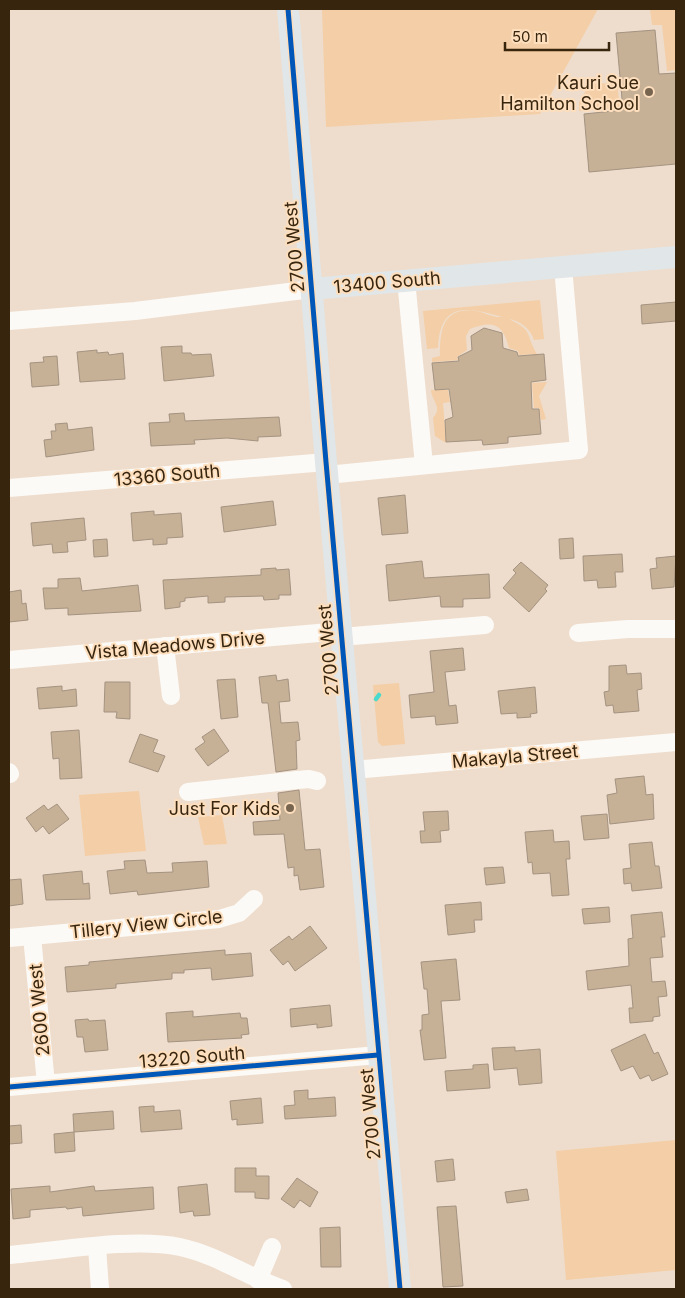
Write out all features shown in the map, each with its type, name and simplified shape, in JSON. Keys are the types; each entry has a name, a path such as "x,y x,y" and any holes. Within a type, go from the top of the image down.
{"main road":[{"name":"2700 West","path":"288,9 326,469 378,1055 396,1289"},
{"name":"13400 South","path":"312,289 676,257"}],"street":[{"name":"13360 South","path":"9,488 424,465 580,450 562,267"},
{"path":"406,280 424,465"},
{"name":"13400 South","path":"9,321 135,311 312,289"},
{"name":"Vista Meadows Drive","path":"9,660 165,646 485,625"},
{"path":"578,633 628,629 676,629"},
{"path":"165,646 171,696"},
{"name":"Makayla Street","path":"353,770 676,742"},
{"path":"188,792 296,780 309,779 317,782"},
{"name":"Tillery View Circle","path":"9,938 219,919 239,913 254,899"},
{"name":"2600 West","path":"32,936 46,1084"},
{"name":"13220 South","path":"9,1087 378,1055"},
{"path":"9,1255 151,1244 181,1247 209,1256 258,1280 283,1289"},
{"path":"97,1247 100,1289"},
{"path":"258,1280 272,1247"}],"shaded area":[{"path":"322,9 598,9 540,114 326,127"},
{"path":"650,9 676,9 676,70 667,71 662,25 652,25"},
{"path":"617,83 620,107 579,111 579,102 590,84"},
{"path":"540,300 544,339 534,340 524,326 517,321 509,319 526,330 537,354 519,355 518,351 509,348 507,340 500,329 496,326 485,325 470,329 466,336 467,350 457,357 458,360 432,362 432,358 440,356 442,330 449,317 464,311 475,311 495,317 502,317 478,311 467,310 458,311 450,315 444,322 440,333 438,348 427,349 423,311"},
{"path":"547,382 539,396 546,419 541,420 539,408 534,408 532,383"},
{"path":"431,390 448,390 450,402 443,403 446,443 435,436 433,418 437,407"},
{"path":"399,683 405,744 382,746 378,742 373,685"},
{"path":"139,791 146,851 85,856 79,795"},
{"path":"222,815 227,844 204,845 198,817"},
{"path":"676,1140 676,1270 566,1280 556,1151"}],"building":[{"name":"Kauri Sue Hamilton School","path":"655,30 659,74 676,73 676,164 589,172 584,114 623,110 616,33"},
{"path":"676,302 676,321 642,324 641,305"},
{"path":"484,328 502,333 503,348 517,352 518,356 544,354 546,380 531,382 532,409 539,409 541,434 508,437 508,443 483,445 482,440 446,442 445,420 453,417 449,389 435,390 432,363 459,361 458,357 472,350 471,336"},
{"path":"182,346 182,353 191,353 192,355 211,354 214,376 164,381 161,347"},
{"path":"97,350 97,353 108,352 109,355 123,353 125,379 80,382 77,352"},
{"path":"57,356 59,385 32,387 30,363 44,362 43,357"},
{"path":"184,413 185,421 279,417 281,436 258,437 258,441 227,438 194,440 195,444 151,446 149,423 170,422 169,414"},
{"path":"67,423 68,430 92,427 94,450 46,457 44,440 52,439 51,431 56,431 55,424"},
{"path":"405,495 408,533 382,535 378,498"},
{"path":"273,501 276,525 224,532 221,507"},
{"path":"154,511 154,515 181,513 183,537 167,538 167,544 153,545 153,539 133,541 131,513"},
{"path":"84,518 86,540 67,542 68,552 53,553 52,544 33,546 31,523"},
{"path":"573,538 574,558 560,559 559,539"},
{"path":"107,539 108,556 94,557 93,540"},
{"path":"622,554 623,572 615,572 616,587 598,588 597,580 584,581 583,556"},
{"path":"676,556 674,587 652,589 650,569 657,568 656,558"},
{"path":"422,561 424,578 489,574 490,598 463,599 463,607 441,607 440,596 389,601 386,565"},
{"path":"521,562 548,585 545,589 547,591 529,612 503,588 516,573 513,570"},
{"path":"276,568 276,570 289,569 291,595 279,595 279,599 264,600 263,596 225,597 225,602 208,603 208,596 185,598 185,601 180,602 180,607 165,609 163,580 261,575 261,569"},
{"path":"80,578 82,591 138,585 141,611 68,615 68,608 45,609 43,588 58,588 58,579"},
{"path":"21,590 22,604 26,603 28,620 9,622 9,592"},
{"path":"463,648 465,670 445,672 449,706 456,705 458,723 436,725 435,716 411,718 409,695 434,692 430,651"},
{"path":"626,665 627,674 641,673 642,689 637,690 639,711 614,713 613,705 606,706 604,692 609,691 609,666"},
{"path":"276,675 277,681 288,679 290,701 279,702 281,723 298,722 300,740 296,741 297,769 276,772 268,703 262,703 259,677"},
{"path":"235,679 238,717 221,719 217,680"},
{"path":"105,682 130,682 130,719 116,718 117,712 104,712"},
{"path":"62,686 62,691 76,689 77,706 39,709 37,688"},
{"path":"535,687 537,713 530,714 531,717 517,718 517,713 501,714 498,691"},
{"path":"214,729 229,751 208,766 195,749 205,742 202,737"},
{"path":"79,730 82,778 60,779 59,758 53,759 51,732"},
{"path":"140,734 158,740 153,752 165,756 158,772 129,762"},
{"path":"644,776 646,795 653,794 654,819 610,824 607,795 617,793 615,779"},
{"path":"299,790 305,850 320,849 324,887 300,890 298,875 294,876 294,867 288,868 284,834 254,835 253,822 280,820 278,793"},
{"path":"57,804 69,819 49,834 43,826 36,832 26,818 44,805 48,810"},
{"path":"448,811 449,830 440,831 441,842 421,843 420,831 425,831 423,812"},
{"path":"607,814 609,838 584,840 581,816"},
{"path":"553,830 554,842 569,841 570,859 566,859 569,895 552,896 550,873 533,874 532,862 528,863 525,832"},
{"path":"652,842 655,866 659,866 662,888 632,891 631,883 624,884 623,869 631,868 629,844"},
{"path":"145,860 147,873 173,872 172,863 207,861 209,887 138,895 137,891 110,894 107,871 125,869 124,861"},
{"path":"503,867 505,883 486,885 484,868"},
{"path":"82,871 83,884 89,883 90,899 46,900 43,875"},
{"path":"21,879 23,904 9,906 9,880"},
{"path":"481,902 482,920 474,920 475,932 448,935 445,905"},
{"path":"609,907 610,922 584,924 582,909"},
{"path":"662,912 665,937 661,937 663,957 650,958 652,982 665,981 667,996 658,997 660,1016 653,1017 653,1021 630,1023 629,1008 633,1008 631,985 588,990 586,971 629,966 628,939 633,938 631,915"},
{"path":"310,926 327,948 295,971 288,961 283,965 270,950 289,936 292,940"},
{"path":"225,950 225,955 251,953 253,976 212,980 211,968 184,970 184,973 172,973 172,979 116,984 116,988 67,992 65,967 89,965 89,962"},
{"path":"456,959 460,1000 441,1001 446,1058 424,1060 420,1030 422,1030 422,1015 429,1014 427,989 424,989 421,962"},
{"path":"330,1005 332,1026 317,1028 317,1024 291,1027 290,1009"},
{"path":"193,1011 193,1017 240,1013 241,1018 247,1018 249,1034 241,1035 242,1038 168,1042 166,1013"},
{"path":"88,1019 89,1021 105,1020 108,1050 85,1052 83,1037 77,1037 75,1020"},
{"path":"645,1034 654,1054 658,1052 668,1074 652,1081 649,1075 640,1079 633,1066 621,1071 611,1050"},
{"path":"515,1047 515,1051 540,1049 542,1083 519,1085 517,1068 494,1070 492,1048"},
{"path":"488,1064 490,1088 447,1091 445,1071 473,1069 473,1065"},
{"path":"308,1090 308,1099 335,1097 336,1116 285,1119 284,1106 295,1105 294,1091"},
{"path":"261,1098 263,1123 237,1125 237,1119 232,1120 230,1101"},
{"path":"154,1106 154,1112 180,1110 182,1129 141,1132 139,1107"},
{"path":"113,1111 114,1129 74,1132 73,1114"},
{"path":"21,1125 22,1143 9,1144 9,1126"},
{"path":"74,1132 75,1151 55,1153 54,1134"},
{"path":"453,1159 455,1180 437,1182 435,1161"},
{"path":"235,1168 256,1168 256,1176 269,1176 269,1199 255,1198 255,1192 235,1192"},
{"path":"297,1178 318,1192 310,1207 300,1200 294,1208 281,1199"},
{"path":"207,1184 210,1215 194,1216 193,1211 180,1213 178,1187"},
{"path":"50,1186 50,1192 94,1186 95,1191 153,1187 154,1209 83,1216 82,1207 67,1209 66,1207 30,1210 30,1217 13,1219 11,1189"},
{"path":"527,1189 529,1200 507,1203 505,1192"},
{"path":"456,1206 463,1286 443,1287 437,1207"},
{"path":"340,1227 341,1267 321,1267 320,1228"}],"waterway":[{"path":"376,699 379,695"}],"cycle path":[{"path":"288,9 326,462 400,1289"},
{"path":"9,1087 378,1055"}],"place":[{"name":"Kauri Sue Hamilton School","path":"649,92"},
{"name":"Just For Kids","path":"290,808"}]}
